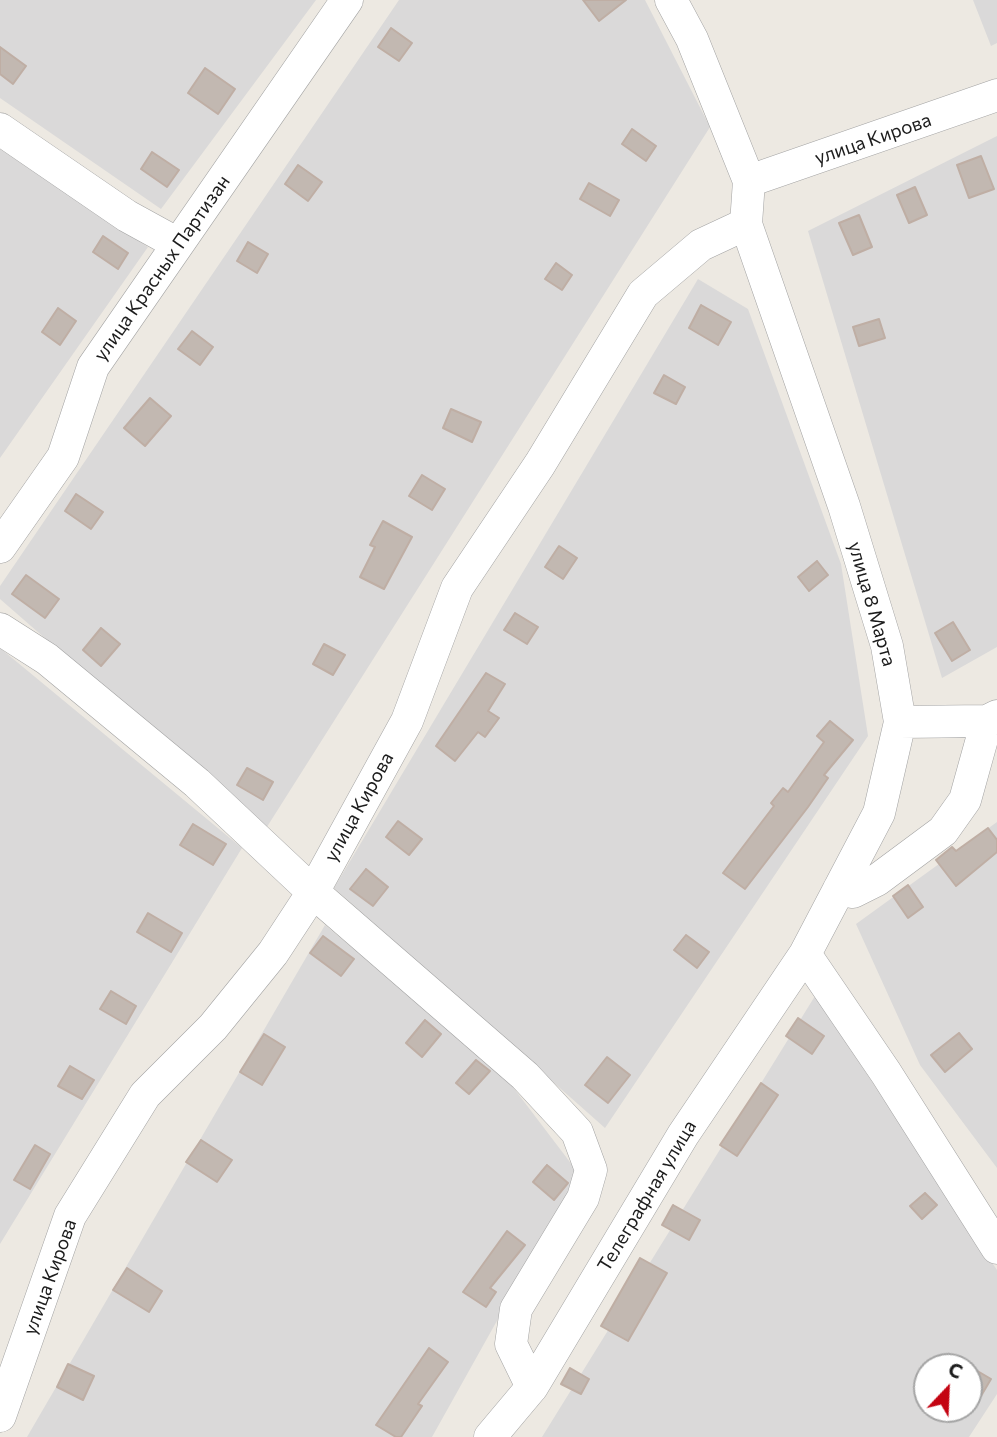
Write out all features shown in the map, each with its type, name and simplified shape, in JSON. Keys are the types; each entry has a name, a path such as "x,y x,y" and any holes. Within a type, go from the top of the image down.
{"street":[{"name":"улица Красных Партизан","path":"0,547 63,457 93,367 347,0"},
{"name":"улица 8 Марта","path":"671,0 692,39 749,181 746,224 844,506 887,646 900,722 879,813 804,954"},
{"name":"улица Кирова","path":"749,181 997,95"},
{"path":"0,129 127,216 178,244"},
{"name":"улица Кирова","path":"0,1416 71,1216 145,1095 213,1027 273,953 313,892 407,721 457,588 540,464 643,294 701,245 746,224"},
{"path":"0,629 47,659 197,783 313,892 525,1076 577,1132 591,1170 583,1198 516,1309 512,1344 532,1387"},
{"path":"839,889 853,891 877,880 943,831 965,800 992,718 900,722"},
{"path":"804,954 886,1073 997,1248"},
{"name":"Телеграфная улица","path":"489,1437 532,1387 683,1135 804,954"}],"shaded area":[{"path":"0,0 316,0 161,209 0,98"},
{"path":"399,0 645,0 710,127 265,830 0,599 0,586"},
{"path":"973,0 997,0 997,43 991,46"},
{"path":"997,136 997,647 942,678 808,231"},
{"path":"0,149 148,247 0,458"},
{"path":"698,279 748,309 841,564 868,736 605,1128 334,888"},
{"path":"0,648 242,848 0,1244"},
{"path":"997,822 997,1168 920,1065 856,924"},
{"path":"325,925 503,1074 579,1174 432,1437 27,1437"},
{"path":"815,996 997,1270 997,1394 983,1416 983,1353 913,1353 913,1423 978,1423 969,1437 542,1437"}],"building":[{"path":"583,0 626,0 599,21"},
{"path":"391,28 412,43 399,61 378,47"},
{"path":"0,47 26,66 13,84 0,74"},
{"path":"205,68 235,89 218,114 188,93"},
{"path":"632,129 656,146 646,161 622,144"},
{"path":"152,152 179,170 167,187 141,169"},
{"path":"981,156 994,189 969,198 957,165"},
{"path":"298,165 322,182 308,201 285,184"},
{"path":"589,183 619,200 610,216 580,199"},
{"path":"915,187 927,215 909,223 897,195"},
{"path":"859,215 872,247 853,255 839,223"},
{"path":"103,236 128,253 118,269 93,252"},
{"path":"248,242 268,254 257,273 237,261"},
{"path":"556,263 572,275 562,290 545,279"},
{"path":"701,305 731,322 718,345 689,328"},
{"path":"58,308 76,321 60,345 42,332"},
{"path":"879,319 885,338 859,346 853,327"},
{"path":"192,331 213,347 200,365 178,349"},
{"path":"664,375 685,387 676,404 654,393"},
{"path":"150,398 171,416 145,446 124,428"},
{"path":"451,409 481,422 472,442 443,428"},
{"path":"422,475 445,489 432,510 409,496"},
{"path":"76,494 103,512 91,529 65,511"},
{"path":"383,521 412,537 384,589 360,577 375,547 370,545"},
{"path":"559,546 577,558 563,579 545,567"},
{"path":"817,561 828,575 809,591 798,577"},
{"path":"26,575 59,599 45,618 12,594"},
{"path":"515,613 538,627 527,644 504,630"},
{"path":"953,622 970,650 952,661 935,633"},
{"path":"101,628 120,644 101,666 83,650"},
{"path":"324,644 345,655 333,675 313,664"},
{"path":"486,673 505,684 488,711 499,718 485,737 478,732 455,761 436,746"},
{"path":"830,721 853,740 824,775 828,778 808,807 745,889 723,873 774,806 771,803 783,788 788,792 824,742 817,736"},
{"path":"247,768 273,782 263,800 237,785"},
{"path":"398,821 422,839 409,855 386,837"},
{"path":"193,824 226,844 213,865 180,845"},
{"path":"988,828 997,840 997,852 956,886 936,860 952,847 956,851"},
{"path":"366,869 388,887 373,906 350,889"},
{"path":"908,885 923,907 908,918 893,896"},
{"path":"148,913 182,933 171,952 137,932"},
{"path":"686,935 709,952 697,968 674,950"},
{"path":"323,936 354,959 341,976 310,953"},
{"path":"111,991 136,1006 126,1024 100,1009"},
{"path":"798,1018 824,1036 812,1054 786,1036"},
{"path":"425,1020 441,1034 422,1057 406,1043"},
{"path":"959,1033 972,1049 945,1072 931,1055"},
{"path":"264,1034 285,1047 262,1085 240,1072"},
{"path":"607,1057 630,1075 608,1103 585,1085"},
{"path":"476,1060 490,1071 469,1094 456,1083"},
{"path":"70,1066 94,1080 82,1099 58,1086"},
{"path":"761,1083 778,1095 737,1156 720,1145"},
{"path":"201,1140 232,1160 217,1182 186,1162"},
{"path":"35,1145 50,1154 30,1189 14,1180"},
{"path":"547,1165 568,1183 554,1200 533,1182"},
{"path":"925,1193 937,1205 922,1219 910,1206"},
{"path":"673,1205 700,1220 689,1240 662,1225"},
{"path":"507,1231 525,1245 490,1288 496,1292 486,1307 463,1292"},
{"path":"640,1258 667,1273 628,1341 601,1326"},
{"path":"127,1268 162,1291 149,1312 113,1290"},
{"path":"429,1348 448,1362 418,1404 422,1406 401,1437 396,1437 376,1425"},
{"path":"68,1364 94,1376 83,1400 57,1387"},
{"path":"570,1368 589,1379 581,1394 561,1384"},
{"path":"983,1374 991,1379 983,1393"}]}
